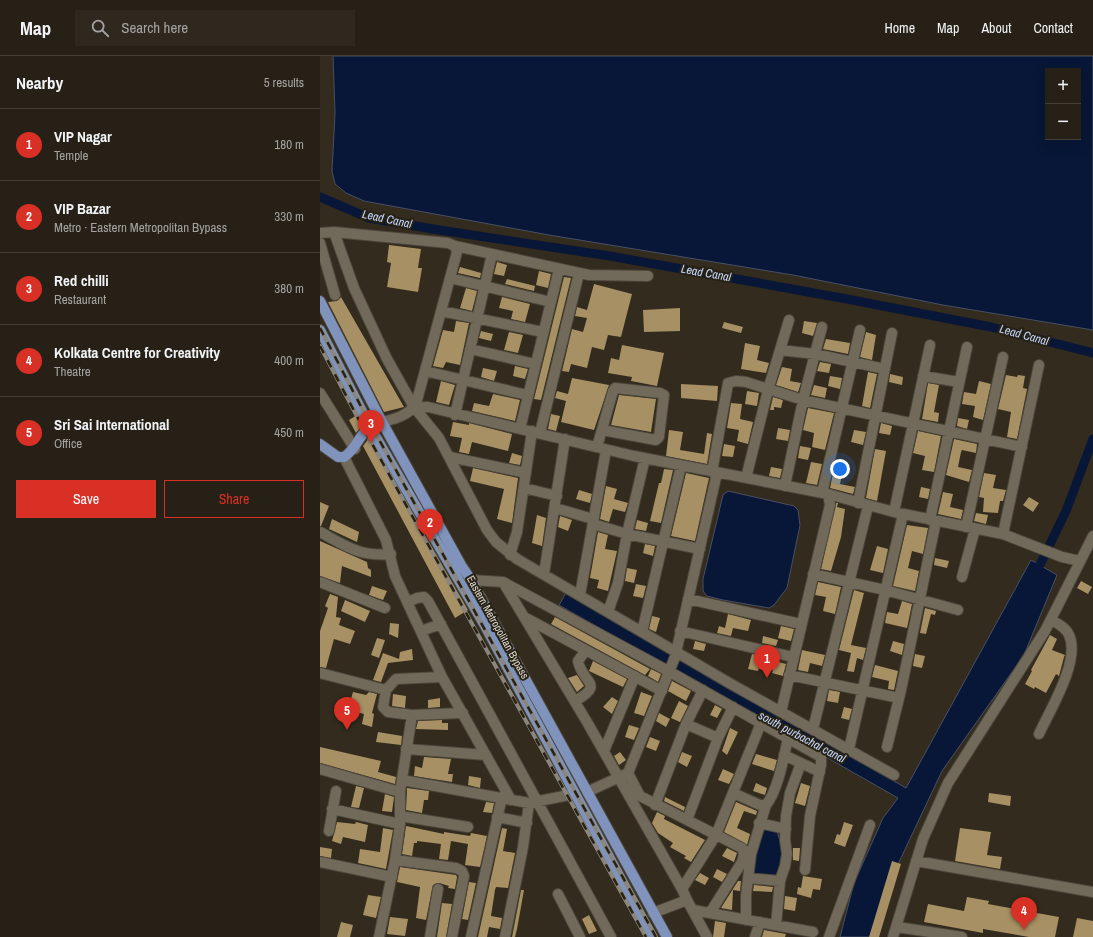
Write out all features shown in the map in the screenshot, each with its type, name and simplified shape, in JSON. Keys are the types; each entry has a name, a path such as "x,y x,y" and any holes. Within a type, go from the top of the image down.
{"main road":[{"path":"320,301 323,314 667,937"},
{"name":"Eastern Metropolitan Bypass","path":"320,330 370,427 484,624 652,937"},
{"path":"320,444 338,457 344,457 355,449 359,438 370,427 382,422"}],"street":[{"path":"334,232 354,288 377,340 414,407 434,429 487,530 496,542 510,554 642,632 676,655 813,729 894,775"},
{"path":"320,233 334,232 448,243 455,246 579,273 602,276 648,276"},
{"path":"320,243 335,295"},
{"path":"414,407 457,252 455,246"},
{"path":"455,415 492,254"},
{"path":"520,429 527,395 559,269"},
{"path":"510,554 516,532 526,473 536,432 579,273"},
{"path":"450,278 551,302"},
{"path":"441,311 543,332"},
{"path":"746,478 768,390 789,320"},
{"path":"785,486 803,400 822,326"},
{"path":"781,712 830,504 825,494 841,408 846,395 860,330"},
{"path":"858,503 892,333"},
{"path":"849,749 885,590 913,424 930,345"},
{"path":"887,748 920,599 948,431 967,347"},
{"path":"470,349 535,364"},
{"path":"780,350 853,360 885,369"},
{"path":"962,577 984,439 1003,357"},
{"path":"1003,534 1039,365"},
{"path":"425,371 527,395"},
{"path":"923,376 959,382"},
{"path":"587,792 623,775 671,670 676,655 680,631 700,549 728,383 736,381 746,382 803,400 1022,447"},
{"path":"580,595 593,522 602,430 615,388 660,393 664,395 659,437 656,440 602,430"},
{"path":"320,393 355,449"},
{"path":"382,422 401,416 414,407 428,407 455,415 536,432 681,466 825,494 898,513 1003,534 1062,557 1080,561"},
{"path":"544,574 565,440"},
{"path":"344,457 386,540 391,554 395,576 442,677 486,755 507,799"},
{"path":"450,457 526,473"},
{"path":"608,612 618,583 627,534 645,458"},
{"path":"642,632 681,466"},
{"path":"524,488 557,496"},
{"path":"813,729 868,506"},
{"path":"555,508 627,534 700,549"},
{"path":"320,532 361,553 375,556 391,554"},
{"path":"893,937 916,861 932,817 948,783 1014,681 1051,619 1080,561 1090,549 1093,536"},
{"path":"813,574 885,590 958,610"},
{"path":"471,580 503,582 671,670 703,690 821,757 820,772 810,816 805,870"},
{"path":"320,582 385,608"},
{"path":"503,582 604,751 640,796 746,851"},
{"path":"408,602 424,597 428,600 533,802 611,937"},
{"path":"688,599 801,624"},
{"path":"524,617 662,691"},
{"path":"1039,734 1068,672 1071,660 1072,649 1069,634 1065,629 1051,619"},
{"path":"421,632 441,624"},
{"path":"680,631 793,657"},
{"path":"575,701 588,694 591,690 591,685 579,666 578,661 586,650"},
{"path":"320,673 386,690"},
{"path":"790,675 899,698"},
{"path":"604,751 635,676"},
{"path":"442,677 396,679 386,690 383,707 388,712 412,715 463,713"},
{"path":"655,805 686,724 703,690"},
{"path":"687,820 718,738 733,707"},
{"path":"379,937 396,860 400,820 400,792 412,715"},
{"path":"682,890 716,835 761,723"},
{"path":"686,724 718,738"},
{"path":"710,913 742,862 744,854 777,782 788,738"},
{"path":"406,749 486,755"},
{"path":"784,756 820,772"},
{"path":"776,925 780,880 787,854 786,829 790,793 801,763"},
{"path":"320,769 400,792"},
{"path":"623,775 707,937"},
{"path":"402,780 507,799 533,802 574,794"},
{"path":"329,831 336,791"},
{"path":"733,792 760,804 766,805"},
{"path":"471,937 497,817 507,799"},
{"path":"504,937 527,823 533,802"},
{"path":"332,809 400,820 468,827"},
{"path":"497,817 527,823"},
{"path":"759,823 786,829"},
{"path":"829,937 870,825"},
{"path":"746,851 748,878 746,920"},
{"path":"396,860 456,868 462,871 464,876 452,937"},
{"path":"916,861 1093,892"},
{"path":"320,862 392,877"},
{"path":"748,878 780,880"},
{"path":"430,937 438,890"},
{"path":"558,894 580,937"},
{"path":"653,914 687,900"},
{"path":"693,910 776,925 789,932 813,932"},
{"path":"755,937 760,922"},
{"path":"897,926 962,937"}],"water":[{"path":"333,56 1093,56 1093,330 943,305 793,275 549,235 364,201 346,193 335,184 332,171 335,113"},
{"path":"728,491 794,506 798,510 800,525 787,588 774,605 769,608 707,596 703,591 703,579 723,495"},
{"name":"south purbachal canal","path":"1031,560 1057,575 1024,655 942,771 882,898 873,937 840,937 854,883 883,818 898,798 559,605 566,593 906,788"},
{"path":"769,828 776,829 783,849 780,878 755,875 754,858 763,830"}],"building":[{"path":"389,245 421,249 418,268 422,268 418,292 387,287 391,263 387,262"},
{"path":"497,262 507,265 504,276 494,274"},
{"path":"460,267 481,273 480,278 458,273"},
{"path":"539,271 551,274 548,288 536,285"},
{"path":"564,277 571,278 541,400 534,399"},
{"path":"507,279 535,286 534,291 505,284"},
{"path":"594,284 632,294 621,337 608,335 604,350 592,347 587,368 571,364 569,372 562,371 572,329 583,332 587,318 575,316 577,307 587,310"},
{"path":"466,288 477,291 472,311 460,308"},
{"path":"341,297 404,407 384,412 328,302 337,301"},
{"path":"502,297 530,304 525,322 511,319 513,311 499,308"},
{"path":"680,308 680,331 644,332 643,310"},
{"path":"456,321 469,323 460,365 446,362 443,368 433,366 443,330 454,332"},
{"path":"804,321 817,323 813,336 802,333"},
{"path":"724,322 743,327 741,333 722,328"},
{"path":"481,331 493,334 491,341 479,338"},
{"path":"509,332 523,335 518,353 504,350"},
{"path":"866,332 876,335 872,360 860,357"},
{"path":"826,339 850,343 848,354 823,349"},
{"path":"745,343 760,346 757,360 769,363 766,373 741,369"},
{"path":"622,345 664,353 657,386 631,381 632,377 608,373 611,358 619,360"},
{"path":"820,362 831,364 829,373 817,371"},
{"path":"515,366 528,369 525,379 513,376"},
{"path":"782,367 792,369 790,381 801,383 798,392 776,385"},
{"path":"483,368 497,371 494,381 481,377"},
{"path":"868,372 877,374 870,408 862,406"},
{"path":"890,374 903,377 902,385 889,382"},
{"path":"1006,375 1017,377 1018,375 1025,376 1023,388 1027,389 1017,439 1007,437 1011,412 998,409"},
{"path":"830,376 842,378 840,389 828,386"},
{"path":"572,378 609,385 594,430 561,422 566,401 555,398 557,391 568,394"},
{"path":"441,381 455,385 449,405 436,402"},
{"path":"979,381 991,384 983,420 973,417 975,406 962,404 964,392 976,394"},
{"path":"928,383 939,385 934,412 939,413 938,422 922,419"},
{"path":"681,384 718,386 717,401 681,398"},
{"path":"814,385 827,388 825,398 811,395"},
{"path":"747,391 759,393 757,406 745,404"},
{"path":"493,394 520,400 515,421 472,411 474,403 489,406"},
{"path":"619,395 656,399 651,432 611,425"},
{"path":"773,397 783,400 781,408 774,407 774,410 770,410"},
{"path":"731,403 742,404 740,419 753,422 748,444 737,441 739,430 727,428"},
{"path":"808,408 834,413 825,450 812,447 814,433 803,430"},
{"path":"551,414 560,416 556,431 548,429"},
{"path":"357,415 362,426 356,433 349,420"},
{"path":"958,418 969,420 967,429 957,426"},
{"path":"453,422 469,425 469,423 512,434 508,451 472,442 469,454 459,452 462,438 450,436"},
{"path":"881,423 892,426 890,435 879,433"},
{"path":"778,428 790,430 788,441 776,439"},
{"path":"669,430 683,432 680,450 704,454 707,433 712,434 707,464 666,456"},
{"path":"854,430 866,432 863,445 851,442"},
{"path":"918,431 941,436 934,472 922,470 925,456 913,453"},
{"path":"369,438 468,610 455,618 363,446"},
{"path":"954,439 977,444 976,453 962,450 961,452 958,467 972,470 969,482 946,475"},
{"path":"724,444 735,446 733,457 722,456"},
{"path":"800,446 811,448 808,460 798,458"},
{"path":"875,449 886,451 877,501 866,498"},
{"path":"512,453 522,456 520,465 509,463"},
{"path":"811,462 822,464 817,485 806,483"},
{"path":"771,467 782,469 780,478 769,476"},
{"path":"473,468 518,478 512,523 497,519 504,489 470,481"},
{"path":"664,469 673,470 661,523 650,521"},
{"path":"834,469 843,471 840,484 855,487 853,494 830,488"},
{"path":"686,473 709,478 695,541 671,536"},
{"path":"984,473 996,475 993,488 1006,490 1003,501 1000,501 998,513 983,512 984,498 979,497"},
{"path":"606,486 617,489 614,499 628,503 625,512 613,509 609,522 600,519"},
{"path":"921,487 930,489 928,499 919,497"},
{"path":"579,490 592,494 590,503 576,499"},
{"path":"943,492 953,494 950,507 963,510 961,519 938,514"},
{"path":"1029,497 1039,503 1033,512 1023,505"},
{"path":"320,502 329,506 321,526 320,526"},
{"path":"836,503 838,503 837,507 845,509 841,537 831,571 821,569"},
{"path":"976,513 988,515 986,524 974,521"},
{"path":"537,515 546,518 542,546 532,543"},
{"path":"560,516 572,520 568,531 558,527"},
{"path":"332,519 359,532 357,542 329,529"},
{"path":"637,520 648,523 646,531 635,529"},
{"path":"907,525 928,528 923,554 912,551 908,568 919,571 915,591 893,586"},
{"path":"598,532 608,535 605,549 617,551 608,591 597,588 599,580 590,578"},
{"path":"320,541 367,562 368,568 371,570 371,577 342,566 340,583 320,576"},
{"path":"645,544 655,546 653,556 643,553"},
{"path":"877,546 888,549 883,573 870,570"},
{"path":"935,558 949,561 947,568 934,565"},
{"path":"627,568 637,570 634,583 625,581"},
{"path":"1081,581 1092,587 1088,594 1077,588"},
{"path":"818,582 841,587 835,614 823,611 826,597 815,595"},
{"path":"636,584 646,586 643,598 633,596"},
{"path":"372,586 387,591 383,600 369,595"},
{"path":"854,590 864,593 851,645 866,648 863,660 857,658 854,672 847,671 851,653 839,650"},
{"path":"330,594 338,597 336,617 341,618 339,625 355,631 350,644 334,639 326,668 320,667 320,631 328,608 325,606"},
{"path":"345,600 370,611 365,622 341,611"},
{"path":"902,601 912,604 907,628 885,623 887,612 898,614"},
{"path":"925,608 936,611 935,615 931,614 926,634 920,633"},
{"path":"728,614 751,620 748,631 733,628 731,636 717,633 719,626 725,628"},
{"path":"652,616 660,618 656,632 649,629"},
{"path":"555,617 650,669 645,675 551,624"},
{"path":"390,623 399,624 398,638 389,634"},
{"path":"781,626 794,629 791,641 778,638"},
{"path":"1050,635 1057,639 1052,650 1065,655 1059,676 1056,674 1046,693 1025,684"},
{"path":"763,636 778,640 776,646 762,643"},
{"path":"377,638 385,640 379,658 371,655"},
{"path":"695,641 706,644 704,651 693,649"},
{"path":"893,641 904,644 902,655 890,651"},
{"path":"412,649 413,660 388,663 381,682 373,680 383,653 399,659 400,652"},
{"path":"802,650 825,655 822,666 810,663 808,672 798,670"},
{"path":"752,654 762,656 758,671 748,669"},
{"path":"915,654 925,656 922,668 913,666"},
{"path":"593,661 627,679 623,687 589,671"},
{"path":"775,661 786,664 783,676 772,673"},
{"path":"875,665 898,671 894,690 888,689 889,681 872,677"},
{"path":"651,669 661,674 658,682 648,676"},
{"path":"577,675 584,686 577,692 568,678"},
{"path":"672,681 691,691 686,701 668,691"},
{"path":"829,690 840,692 838,703 827,701"},
{"path":"353,692 366,695 369,692 377,694 372,713 374,714 372,727 362,724 364,714 348,710"},
{"path":"641,692 652,696 644,716 634,713"},
{"path":"393,694 406,696 405,708 392,706"},
{"path":"612,697 618,701 612,714 603,707"},
{"path":"440,698 440,707 428,708 428,700"},
{"path":"679,701 688,706 680,722 671,718"},
{"path":"715,705 722,709 717,718 710,715"},
{"path":"844,707 852,709 849,720 841,718"},
{"path":"659,713 670,719 666,727 656,721"},
{"path":"442,720 442,723 448,723 448,730 416,729 418,721"},
{"path":"629,725 639,728 634,740 625,737"},
{"path":"730,728 738,732 727,755 722,751"},
{"path":"378,732 402,736 401,745 376,742"},
{"path":"650,737 660,741 656,751 646,747"},
{"path":"320,747 381,761 378,772 396,777 395,784 320,763"},
{"path":"620,752 626,760 619,765 614,756"},
{"path":"682,752 692,756 687,767 678,762"},
{"path":"756,754 777,760 774,771 752,764"},
{"path":"424,757 451,759 448,774 453,774 452,782 414,776 415,766 422,768"},
{"path":"723,769 734,774 729,784 718,780"},
{"path":"469,776 481,778 480,788 468,785"},
{"path":"756,783 767,788 765,795 753,791"},
{"path":"801,783 810,786 805,806 795,803"},
{"path":"356,786 364,788 359,808 351,807"},
{"path":"407,788 429,791 428,800 424,800 422,813 406,810"},
{"path":"989,793 1011,796 1010,806 988,802"},
{"path":"385,794 394,797 392,812 382,811"},
{"path":"665,797 685,807 684,811 664,801"},
{"path":"486,802 494,803 492,813 483,812"},
{"path":"736,802 757,811 756,815 744,811 737,828 750,834 747,845 724,832"},
{"path":"657,812 665,816 664,819 705,840 691,862 684,858 686,856 670,847 673,843 658,833 652,823"},
{"path":"337,822 355,824 356,822 368,825 365,842 343,837 341,844 332,841"},
{"path":"844,822 853,825 845,847 834,843 837,834 840,835"},
{"path":"406,826 444,834 444,832 470,836 471,833 487,836 480,867 465,865 468,844 451,841 448,860 439,859 441,844 417,841 417,843 414,843 412,856 402,854"},
{"path":"383,828 393,830 386,869 358,863 360,849 380,852"},
{"path":"502,828 507,829 503,851 515,853 508,888 496,887 495,890 491,916 502,918 500,929 489,927 487,937 478,937"},
{"path":"960,828 991,832 987,855 1002,857 1000,869 955,861"},
{"path":"320,847 332,849 331,858 320,856"},
{"path":"727,848 737,853 734,862 722,856"},
{"path":"793,848 800,848 799,861 793,860"},
{"path":"892,861 901,864 879,937 869,937"},
{"path":"400,867 456,875 455,889 448,888 449,886 439,883 433,885 426,920 416,918 420,887 397,882"},
{"path":"717,869 727,874 722,882 713,877"},
{"path":"700,873 709,878 705,885 695,880"},
{"path":"803,876 822,879 820,890 813,889 811,898 797,894 798,887 801,888"},
{"path":"738,881 741,881 740,891 733,890 732,910 721,908"},
{"path":"469,882 476,883 468,920 462,919"},
{"path":"754,885 773,887 772,892 753,891"},
{"path":"521,890 524,890 517,929 515,937 512,937"},
{"path":"368,895 381,897 376,918 363,915"},
{"path":"785,896 797,898 795,911 784,909"},
{"path":"967,897 989,901 988,904 1059,917 1055,937 1029,937 983,929 983,933 924,922 928,904 964,911"},
{"path":"442,903 452,904 446,937 437,937"},
{"path":"589,915 597,931 589,934 582,919"},
{"path":"390,917 408,919 405,936 387,934"},
{"path":"1077,918 1093,921 1093,937 1073,937"},
{"path":"715,921 726,923 724,937 713,937"},
{"path":"341,922 353,925 350,937 337,937"},
{"path":"764,930 786,934 785,937 762,937"}],"waterway":[{"name":"Lead Canal","path":"320,197 369,218 610,256 847,299 991,327 1093,353"},
{"path":"1035,575 1066,511 1093,439"}],"railway":[{"path":"320,328 367,418 656,937"},
{"path":"320,346 360,422 646,937"}],"place":[{"name":"Red chilli","path":"371,443"},
{"name":"VIP Bazar","path":"430,542"},
{"name":"VIP Nagar","path":"767,678"},
{"name":"Sri Sai International","path":"347,730"},
{"name":"Kolkata Centre for Creativity","path":"1024,930"}]}
